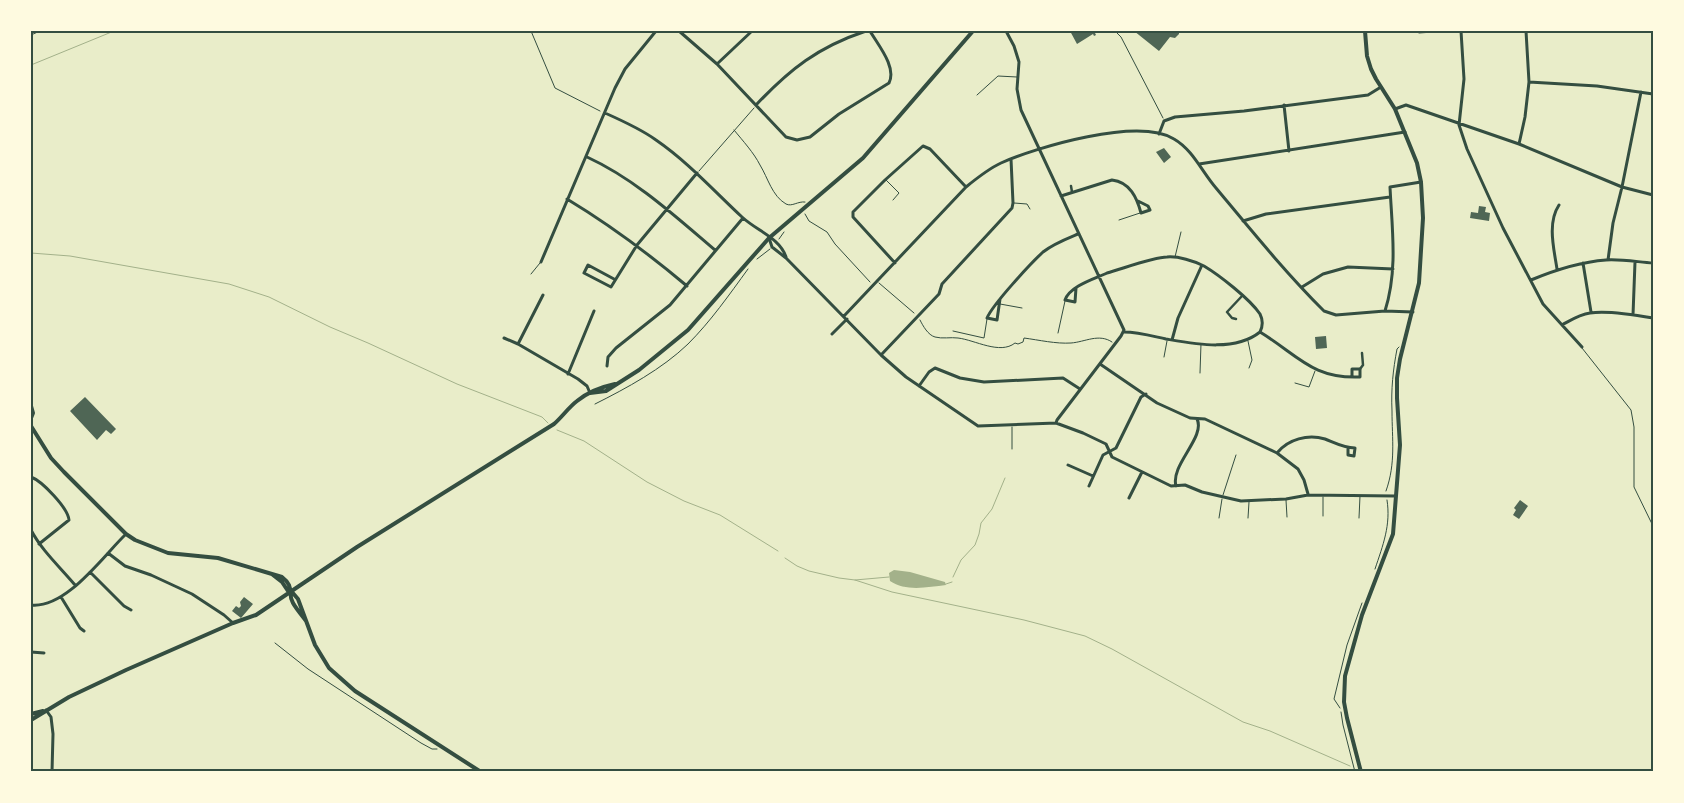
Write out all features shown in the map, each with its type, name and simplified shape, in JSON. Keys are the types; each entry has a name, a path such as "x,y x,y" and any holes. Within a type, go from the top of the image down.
{"street":[{"path":"541,262 615,88 625,69 656,31"},
{"path":"679,31 717,64 786,138 802,140 810,137 839,114 887,86 892,77 889,66 870,31"},
{"path":"717,64 752,31"},
{"path":"756,105 781,79 816,53 848,37 866,31"},
{"path":"31,720 45,710 118,674 233,623 256,615 357,547 554,424 565,415 575,402 590,393 606,391 639,370 688,330 769,238 863,158 973,31"},
{"path":"1006,31 1017,53 1019,62 1017,89 1020,110 1078,234 1100,276 1124,332"},
{"path":"1361,772 1347,718 1344,689 1345,676 1362,615 1393,534 1400,445 1397,378 1419,283 1423,218 1421,182 1417,164 1406,132 1395,109 1371,69 1365,31"},
{"path":"1461,31 1464,79 1459,125 1472,161 1503,228 1544,304 1582,347"},
{"path":"1519,144 1529,82 1526,31"},
{"path":"1529,82 1597,86 1653,94"},
{"path":"1159,134 1164,121 1169,118 1185,115 1244,111 1368,95 1381,87"},
{"path":"1608,260 1613,223 1641,92"},
{"path":"1395,109 1406,105 1459,125 1519,144 1622,187 1653,195"},
{"path":"1284,106 1289,151"},
{"path":"605,113 631,124 657,140 697,173 743,218 769,238 777,241 784,250 786,258"},
{"path":"832,334 845,317 966,187 986,172 1011,159 1062,142 1118,132 1159,134 1175,139 1199,164 1209,180 1268,251 1324,311 1336,315 1385,311 1413,312"},
{"path":"1199,164 1406,132"},
{"path":"895,263 852,214 923,146 927,146 966,187"},
{"path":"587,156 627,179 715,250"},
{"path":"881,356 939,294 942,284 1008,213 1013,203 1011,159"},
{"path":"614,279 588,266 584,273 611,287 614,279 637,245 697,173"},
{"path":"1061,196 1105,182 1119,181 1129,188 1138,201 1141,213 1150,210 1148,206 1138,201"},
{"path":"1385,311 1392,291 1394,252 1390,187 1421,182"},
{"path":"1071,186 1072,192"},
{"path":"1243,221 1266,214 1390,197"},
{"path":"567,199 602,220 637,245 687,286"},
{"path":"1557,269 1553,240 1554,213 1559,205"},
{"path":"607,366 608,358 616,348 670,305 743,218"},
{"path":"1000,302 997,320 987,318 990,310 1000,302 1043,252 1057,243 1078,234"},
{"path":"769,238 772,247 786,258 881,356 919,386 978,426 1056,423 1106,444 1112,457 1171,486 1185,485 1202,492 1223,497 1249,501 1286,499 1308,494 1323,496 1395,496"},
{"path":"1076,288 1075,302 1065,300 1067,294 1076,288 1100,276 1165,257 1175,258 1202,265 1216,273 1260,315 1263,324 1260,332 1248,340 1234,343 1201,344 1124,332"},
{"path":"1531,280 1557,269 1608,260 1653,263"},
{"path":"1634,315 1635,262"},
{"path":"1583,264 1591,312"},
{"path":"1170,339 1202,265"},
{"path":"1302,287 1323,274 1348,267 1393,269"},
{"path":"518,344 543,295"},
{"path":"1236,319 1227,312 1242,296"},
{"path":"568,374 594,311"},
{"path":"1562,326 1578,316 1591,312 1653,318"},
{"path":"1056,423 1124,332"},
{"path":"1260,332 1316,370 1334,376 1360,376 1360,369 1363,365 1362,353"},
{"path":"504,338 518,344 587,386 590,393"},
{"path":"1100,364 1157,403 1190,418 1205,419 1277,453 1298,470 1304,480 1308,494"},
{"path":"919,386 929,372 935,368 960,378 984,382 1063,378 1080,389"},
{"path":"1352,377 1352,369 1360,369"},
{"path":"1089,486 1103,455 1116,448 1141,397 1146,394"},
{"path":"31,406 33,413 31,418"},
{"path":"1176,486 1176,475 1199,427 1198,418"},
{"path":"31,426 51,458 126,534 135,540 168,553 218,558 282,577 288,582 292,592 293,603 306,621 315,646 329,668 355,691 481,772"},
{"path":"1277,453 1291,442 1312,438 1323,439 1348,448"},
{"path":"1068,465 1093,476"},
{"path":"1129,498 1142,472"},
{"path":"31,477 38,479 69,515 69,520 39,544"},
{"path":"31,530 39,544 75,585"},
{"path":"31,605 37,606 49,603 61,597 90,572 126,534"},
{"path":"108,553 125,566 176,585 202,600 233,623"},
{"path":"90,572 124,606 131,610"},
{"path":"61,597 80,628 84,631"},
{"path":"31,652 44,653"},
{"path":"31,714 45,710"},
{"path":"45,710 51,717 53,734 52,772"}],"lane":[{"path":"1419,33 1448,31"},
{"path":"977,94 998,76 1018,77"},
{"path":"886,180 900,193 893,200"},
{"path":"1013,203 1027,204 1030,210"},
{"path":"1119,220 1141,213"},
{"path":"1175,258 1182,232"},
{"path":"531,274 541,262"},
{"path":"1058,333 1065,300"},
{"path":"1000,302 1022,308"},
{"path":"953,331 984,338 987,318"},
{"path":"1164,357 1170,339"},
{"path":"1248,340 1252,360 1249,368"},
{"path":"1200,373 1201,344"},
{"path":"1582,347 1631,410 1634,427 1634,487 1653,526"},
{"path":"1295,383 1309,387 1316,370"},
{"path":"1012,426 1012,448"},
{"path":"1219,518 1223,497 1236,456"},
{"path":"1323,496 1323,516"},
{"path":"1359,518 1360,496"},
{"path":"1286,499 1287,517"},
{"path":"1248,518 1249,501"}],"path":[{"path":"31,35 40,31"},
{"path":"531,31 555,88 605,113"},
{"path":"1115,31 1121,37 1164,121"},
{"path":"697,173 756,105"},
{"path":"734,130 760,165 777,196 792,206 801,201 808,205"},
{"path":"804,213 809,221 827,232 835,244 874,286"},
{"path":"878,282 917,316 925,329 934,337 959,338 991,346 1011,346 1015,343 1023,342 1024,338 1071,343 1098,338 1115,344"},
{"path":"275,643 308,670 421,743 432,749 437,749"},
{"path":"1334,699 1340,709 1342,726 1355,772"}],"shaded area":[{"path":"894,570 910,572 945,582 946,585 917,588 903,587 890,581 889,573"}],"building":[{"path":"1070,31 1099,31 1095,33 1096,35 1094,36 1093,34 1077,44"},
{"path":"1134,31 1179,31 1179,34 1175,38 1170,37 1159,51"},
{"path":"1164,148 1171,157 1164,163 1156,152"},
{"path":"1479,206 1486,207 1485,212 1490,213 1489,221 1470,218 1471,212 1478,213"},
{"path":"1326,336 1327,348 1316,349 1315,337"},
{"path":"85,397 116,429 111,434 106,430 97,440 70,411"},
{"path":"1520,500 1528,506 1519,519 1513,515 1516,510 1514,508"},
{"path":"244,597 253,604 241,618 232,611 236,606 239,608 241,606 240,602"}],"waterway":[{"path":"31,65 114,31"},
{"path":"31,253 70,256 229,284 269,297 330,327 457,384 542,417 548,423"},
{"path":"557,430 584,441 647,482 684,501 720,515 778,551"},
{"path":"953,577 961,560 975,545 981,523 992,509 1005,478"},
{"path":"785,558 809,571 855,580 892,592 1024,620 1085,636 1243,722 1270,731 1350,766"},
{"path":"855,580 889,577"},
{"path":"946,584 952,582"}]}
